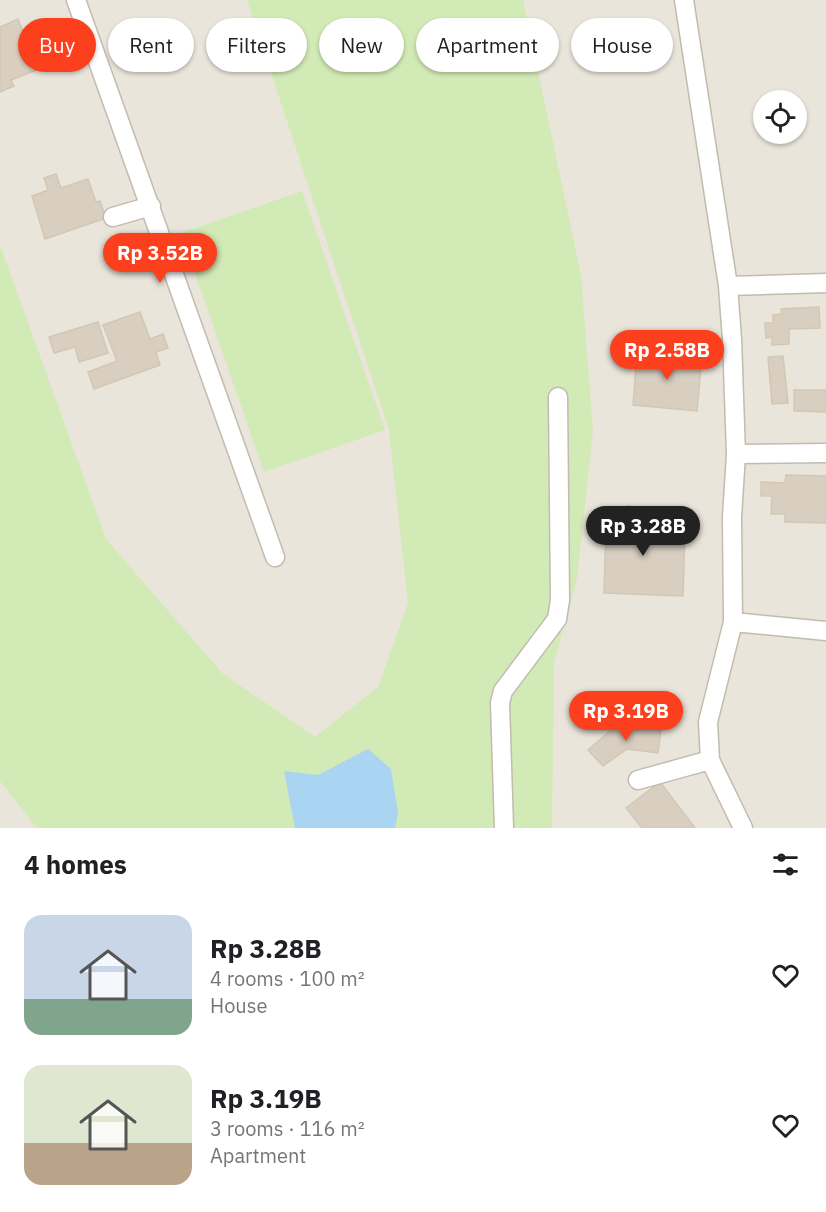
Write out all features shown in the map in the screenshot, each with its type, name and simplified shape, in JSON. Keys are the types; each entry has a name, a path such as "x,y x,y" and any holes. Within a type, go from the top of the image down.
{"street":[{"path":"76,0 275,556"},
{"path":"684,0 728,286 736,454 732,517 733,622 708,722 710,760 743,828"},
{"path":"113,217 151,206"},
{"path":"728,286 826,284"},
{"path":"504,828 500,703 503,692 557,619 560,600 558,397"},
{"path":"736,454 826,453"},
{"path":"733,622 826,631"},
{"path":"638,780 710,760"}],"shaded area":[{"path":"0,0 826,0 826,828 0,828"}],"green space":[{"path":"247,0 523,0 527,18 416,18 416,72 538,72 581,275 593,431 577,578 554,662 552,828 37,828 0,781 0,245 106,539 222,673 315,737 378,687 408,603 389,430 271,72 307,72 307,18 253,18"},
{"path":"302,191 385,430 264,472 181,233"}],"water":[{"path":"368,749 391,769 398,813 395,828 295,828 284,771 318,775"}],"building":[{"path":"18,19 18,72 31,72 11,80 14,86 0,92 0,27"},
{"path":"56,174 61,188 88,179 96,202 100,201 106,218 45,239 32,196 48,190 44,178"},
{"path":"819,307 820,328 789,329 789,344 772,345 772,337 766,338 765,323 773,323 773,315 782,314 781,309"},
{"path":"140,312 150,339 163,334 168,348 156,352 160,365 94,389 88,372 117,361 103,325"},
{"path":"98,322 108,353 79,362 75,347 54,353 49,337"},
{"path":"637,351 702,357 697,411 633,405"},
{"path":"783,356 788,403 772,404 768,357"},
{"path":"794,390 826,390 826,412 794,411"},
{"path":"786,475 826,476 826,523 785,522 785,514 771,514 772,496 761,496 761,482 785,483"},
{"path":"627,506 640,507 640,518 658,518 658,529 685,530 683,596 604,593 606,526 611,526 611,518 626,518"},
{"path":"643,700 673,703 670,728 640,725"},
{"path":"618,724 661,730 658,753 627,749 603,766 588,750"},
{"path":"660,782 695,828 642,828 626,808"}]}
